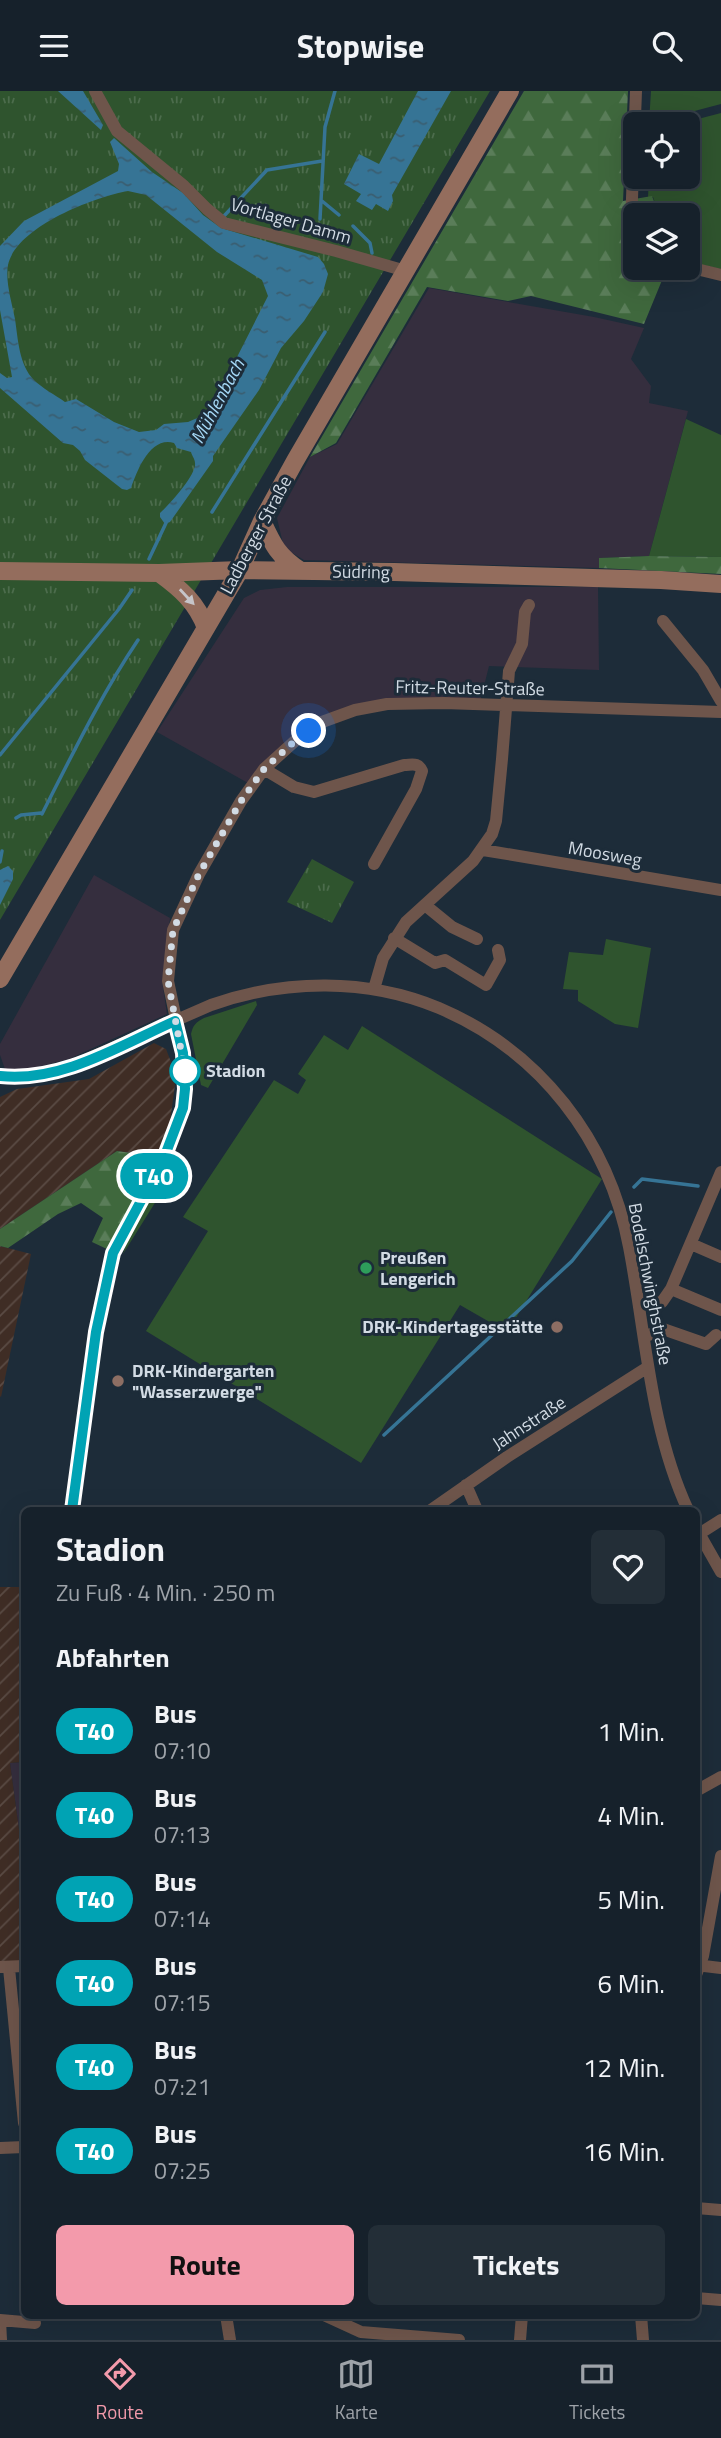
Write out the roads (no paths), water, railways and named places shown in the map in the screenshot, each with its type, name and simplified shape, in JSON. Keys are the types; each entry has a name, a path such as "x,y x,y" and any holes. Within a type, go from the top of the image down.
{"main road":[{"name":"Ladberger Straße","path":"0,979 240,570 262,521 510,91"},
{"path":"262,521 276,551 285,561 301,571"},
{"name":"Südring","path":"0,571 301,571 661,580 721,585"},
{"path":"159,573 195,605 206,628"}],"street":[{"name":"Vortlager Damm","path":"95,91 117,131 224,223 407,271"},
{"path":"633,203 636,91"},
{"path":"700,270 721,275"},
{"path":"374,989 383,958 406,922 482,850 492,834 496,821 509,671 522,644 525,612 529,605"},
{"path":"663,621 703,670 721,701"},
{"name":"Fritz-Reuter-Straße","path":"72,1507 96,1332 113,1253 164,1158 183,1108 183,1053 168,981 173,930 199,874 241,801 264,769 313,728 355,710 387,704 721,712"},
{"path":"264,769 294,787 314,792 404,765 420,766 422,771 416,789 374,864"},
{"name":"Moosweg","path":"482,850 721,890"},
{"path":"425,905 452,927 477,939"},
{"path":"394,938 435,963 445,960 486,985 500,960 498,950"},
{"name":"Bodelschwinghstraße","path":"0,1076 30,1076 69,1067 232,998 283,987 310,985 374,989 432,1006 478,1027 520,1057 555,1090 582,1126 609,1178 626,1233 648,1367 665,1445 687,1507"},
{"path":"639,1305 662,1302 671,1289 720,1177"},
{"path":"691,1244 721,1257"},
{"path":"671,1289 721,1310"},
{"path":"644,1337 663,1329 706,1344 716,1335"},
{"name":"Jahnstraße","path":"435,1507 648,1367"},
{"path":"466,1485 476,1507"},
{"path":"700,1530 721,1520"},
{"path":"700,1535 721,1572"},
{"path":"700,1789 721,1777"},
{"path":"700,1963 704,1956 721,1856"},
{"path":"4,1968 21,2100"},
{"path":"700,1969 721,1968"},
{"path":"0,2148 21,2147"},
{"path":"700,2209 721,2210"},
{"path":"700,2298 721,2300"},
{"path":"1,2340 0,2319 35,2323"},
{"path":"227,2319 230,2340"},
{"path":"333,2319 361,2332 459,2340"},
{"path":"520,2340 522,2319"},
{"path":"641,2319 643,2340"}],"water":[{"path":"58,91 83,91 103,125 101,130"},
{"path":"418,91 451,91 392,195 393,201 388,211 376,204 372,210 356,201 361,194 344,184 359,154 379,164"},
{"path":"114,138 152,172 183,193 203,215 221,228 318,257 328,274 323,292 304,321 281,348 259,390 213,456 213,461 170,522 165,524 160,513 192,474 195,462 191,452 177,448 174,443 158,445 146,457 131,488 122,489 85,460 73,445 63,443 0,388 0,373 7,378 12,377 0,310 0,246 24,221 118,171 119,164 110,142","holes":["128,191 146,195 217,252 262,280 268,296 234,363 224,392 211,406 211,412 188,422 164,424 156,430 139,432 114,422 76,399 65,402 29,374 20,351 7,271 14,251 25,238 58,216 113,194"]},
{"path":"8,866 13,871 13,879 0,905 0,870"}],"waterway":[{"name":"Mühlenbach","path":"320,219 325,127 335,91"},
{"path":"224,216 267,170 322,161"},
{"path":"322,201 339,215"},
{"path":"353,226 370,243 372,253"},
{"path":"212,512 325,332"},
{"name":"Mühlenbach","path":"149,559 166,523"},
{"name":"Mühlenbach","path":"0,755 132,590"},
{"path":"42,814 99,704 138,640"},
{"path":"16,818 41,813"},
{"path":"0,862 2,851"},
{"path":"634,1187 642,1179 698,1186"},
{"path":"384,1435 572,1261 611,1212"}],"place":[{"name":"Stadion","path":"185,1071"},
{"name":"Preußen Lengerich","path":"366,1268"},
{"name":"DRK-Kindertagesstätte","path":"557,1327"},
{"name":"DRK-Kindergarten \"Wasserzwerge\"","path":"118,1381"}]}
